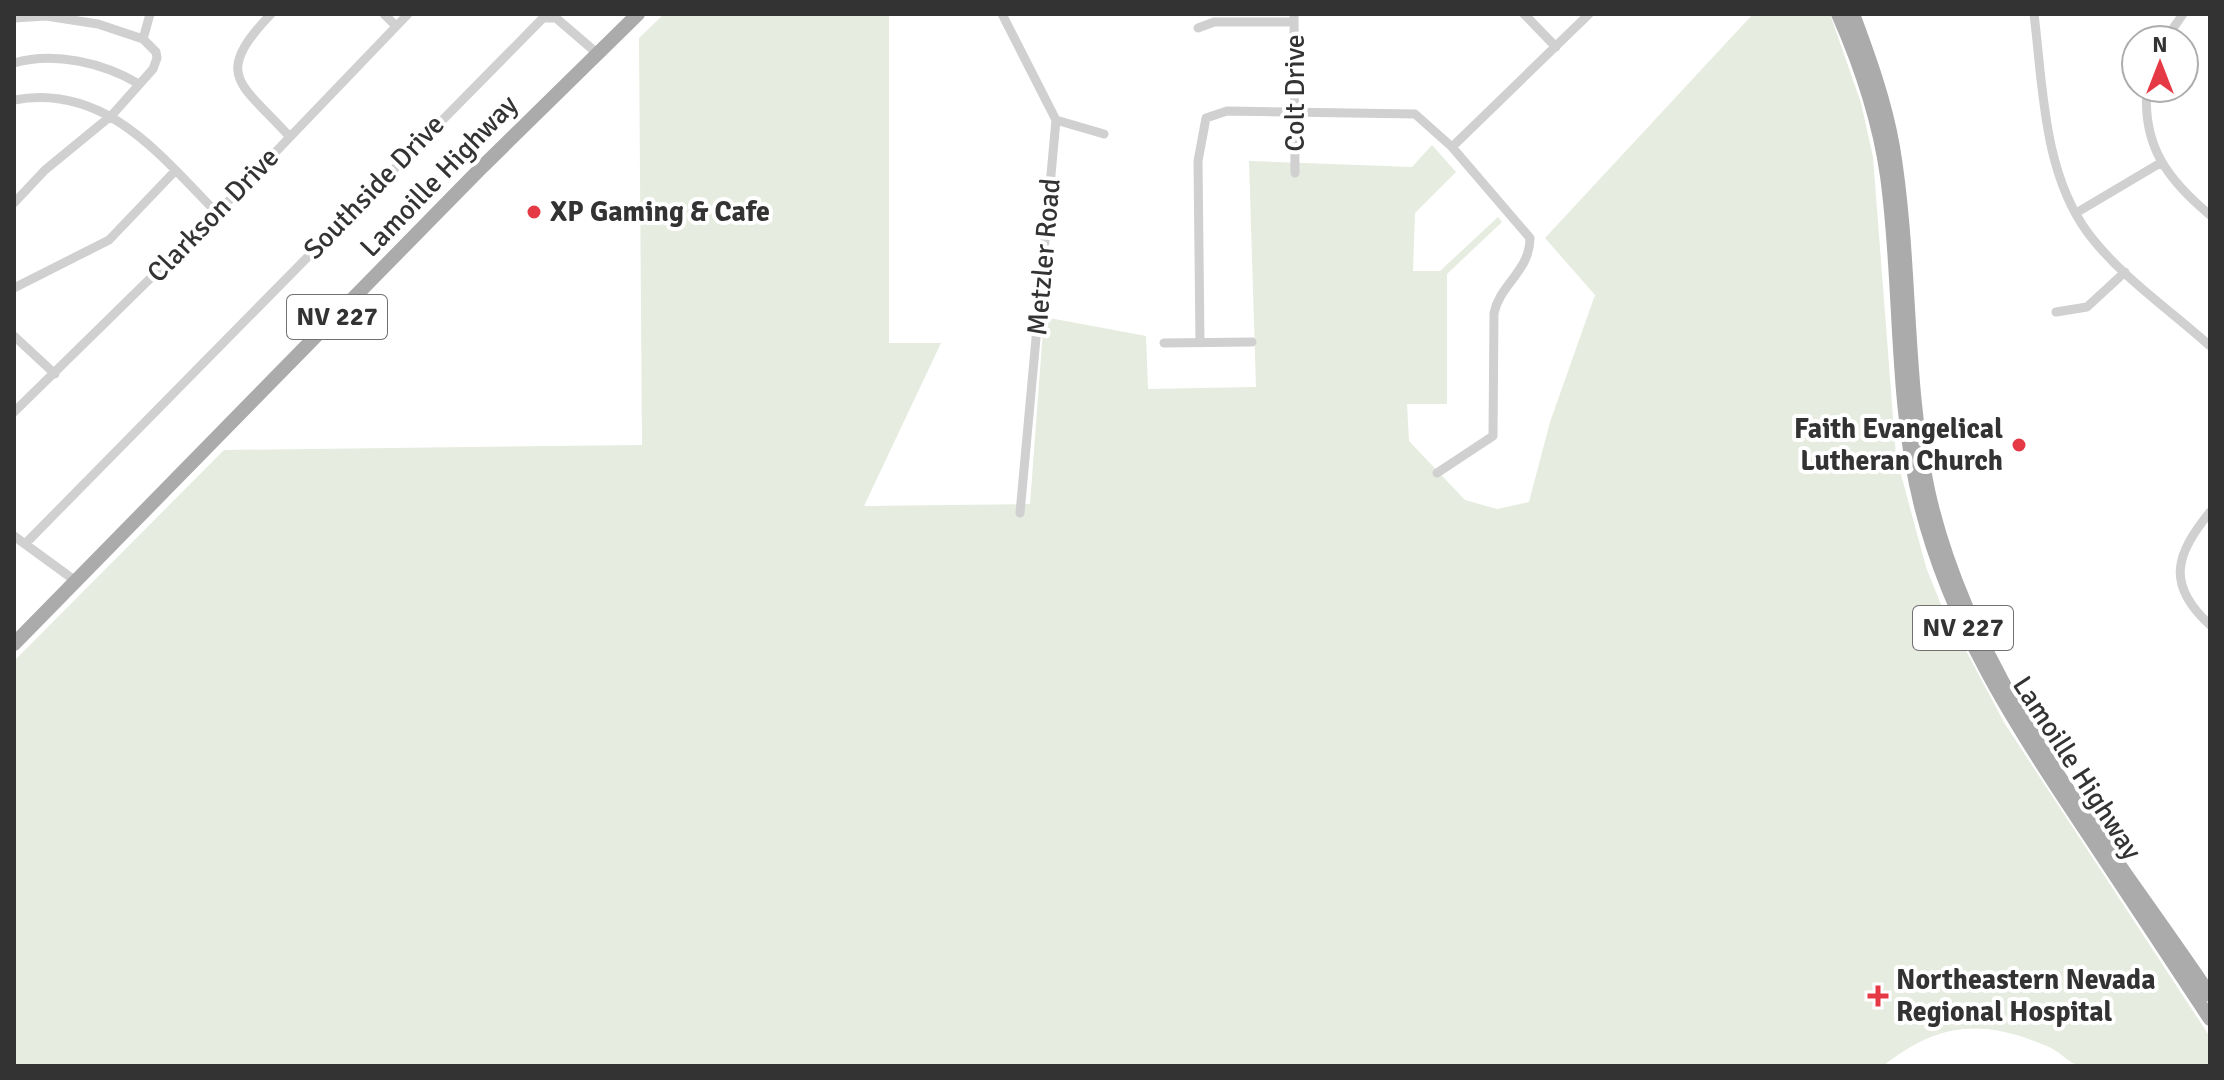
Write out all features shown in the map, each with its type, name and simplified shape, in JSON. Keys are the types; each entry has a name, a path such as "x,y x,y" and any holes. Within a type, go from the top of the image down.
{"main road":[{"name":"Lamoille Highway","path":"77,582 479,170 638,14"},
{"name":"Lamoille Highway","path":"1838,14 1865,82 1880,137 1889,195 1905,406 1915,478 1947,590 1993,687 2210,1019"},
{"name":"Lamoille Highway","path":"1853,14 1878,85 1892,146 1919,437 1934,514 1953,575 1981,641 2023,718 2210,995"},
{"name":"NV 227","path":"14,644 77,582"}],"street":[{"path":"143,39 150,14"},
{"path":"271,14 242,46 237,68 240,81 289,136"},
{"path":"384,14 396,26"},
{"name":"Clarkson Drive","path":"14,412 217,213 408,14"},
{"path":"1002,14 1056,120 1104,134"},
{"path":"1524,14 1556,47"},
{"path":"1452,147 1589,14"},
{"path":"2034,14 2051,148 2076,213 2089,234 2125,272 2210,346"},
{"path":"14,18 62,17 143,39 156,52 157,58 112,115 45,170 14,203"},
{"name":"Southside Drive","path":"25,544 543,18 556,18 598,54"},
{"path":"1198,28 1214,22 1294,18"},
{"name":"Colt Drive","path":"1294,18 1295,173"},
{"path":"14,63 69,60 124,74 139,84"},
{"path":"14,100 50,97 78,102 112,115 217,213"},
{"path":"2147,104 2147,119 2162,162 2181,191 2210,215"},
{"path":"1200,343 1198,161 1202,125 1213,114 1227,111 1415,114 1452,147 1527,232 1527,259 1500,295 1493,315 1493,436 1437,473"},
{"name":"Metzler Road","path":"1020,513 1056,120"},
{"path":"2076,213 2162,162"},
{"path":"14,288 109,240 175,171"},
{"path":"2056,312 2087,307 2125,272"},
{"path":"14,336 55,374"},
{"path":"1164,343 1252,342"},
{"path":"2210,512 2188,538 2180,559 2180,580 2189,605 2210,625"},
{"path":"14,536 77,582"}],"shaded area":[{"path":"664,14 889,14 889,343 941,343 864,506 1030,504 1044,317 1146,336 1148,389 1256,387 1249,161 1412,167 1432,145 1456,172 1415,213 1413,271 1440,271 1498,217 1502,222 1447,274 1447,404 1407,404 1409,441 1465,500 1497,509 1529,502 1550,422 1595,295 1545,238 1753,14 1830,14 1861,103 1873,157 1896,456 1926,567 1940,602 2005,724 2210,1037 2210,1066 2128,1069 2080,1066 2053,1049 2026,1038 1983,1029 1963,1029 1924,1040 1883,1066 14,1066 14,661 224,450 642,445 639,38"}],"place":[{"name":"XP Gaming & Cafe","path":"534,212"},
{"name":"Faith Evangelical Lutheran Church","path":"2019,445"},
{"name":"Northeastern Nevada Regional Hospital","path":"1878,996"}]}
